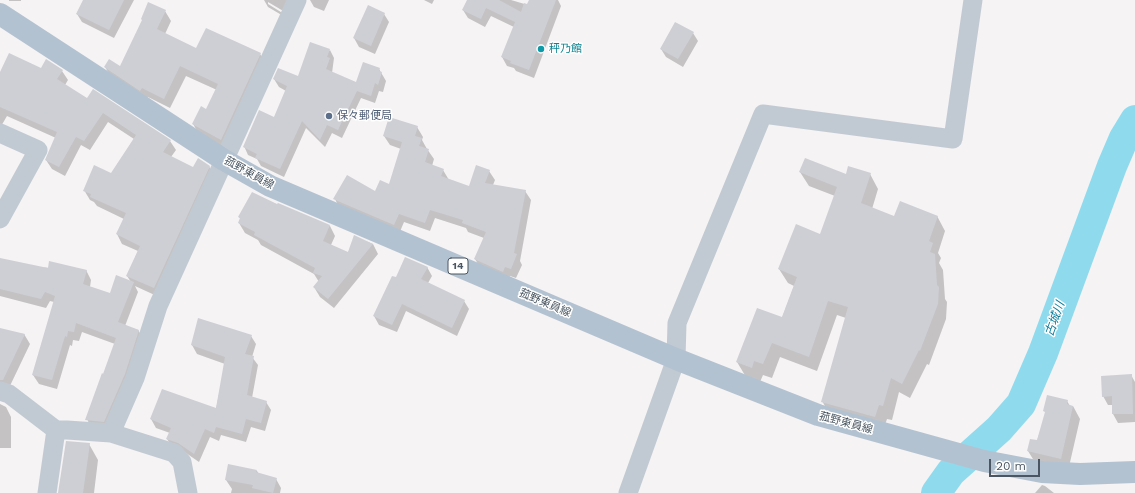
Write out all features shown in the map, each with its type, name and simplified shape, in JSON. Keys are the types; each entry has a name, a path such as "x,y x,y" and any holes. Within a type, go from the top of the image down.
{"main road":[{"name":"菰野東員線","path":"0,14 224,160 270,186 676,359 818,415 949,450 984,461 1042,472 1080,474 1135,472"}],"street":[{"path":"112,433 135,378 158,306 297,0"},
{"path":"628,493 676,359 676,323 763,114 953,139 973,0"},
{"path":"0,133 38,150 0,219"},
{"path":"0,391 9,394 56,430 112,433 174,453 182,462 188,493"},
{"path":"48,493 56,430"}],"building":[{"path":"83,0 124,0 109,30 76,14"},
{"path":"467,0 499,0 521,12 524,3 527,4 529,0 556,0 529,70 510,63 511,61 501,57 515,22 486,8 481,19 462,10"},
{"path":"148,2 166,10 157,29 196,48 206,28 261,53 221,140 192,124 201,106 206,109 218,84 180,66 164,99 142,88 140,91 104,67 109,59 120,66 142,20 141,19"},
{"path":"368,5 385,13 371,46 353,38"},
{"path":"675,22 694,32 678,59 660,49"},
{"path":"310,42 330,49 327,57 330,58 326,69 356,82 363,62 380,68 379,71 382,72 378,85 375,83 371,96 357,91 338,130 327,125 320,140 302,121 280,169 255,158 257,154 243,147 259,110 274,117 287,86 273,79 278,68 298,76"},
{"path":"9,53 41,68 46,59 63,70 57,79 87,98 93,89 171,140 163,152 193,167 198,158 210,166 154,288 126,276 140,246 116,234 126,213 90,197 91,194 83,191 94,165 111,173 136,135 103,113 84,141 76,137 59,167 45,160 57,132 0,107 0,72"},
{"path":"389,117 418,126 415,136 422,138 419,146 429,149 425,162 444,169 441,176 469,186 476,165 490,170 485,183 526,190 514,253 517,254 511,269 505,267 503,272 474,259 486,232 462,223 463,220 430,210 425,223 399,214 394,225 333,199 347,175 375,191 380,180 389,184 402,142 383,136"},
{"path":"805,158 846,174 848,166 871,173 861,203 894,216 900,201 938,216 929,241 933,243 930,252 935,254 937,285 939,287 938,304 920,351 919,350 902,384 891,378 883,406 879,405 875,417 821,402 848,307 828,301 809,357 772,343 763,364 754,361 752,368 736,362 757,308 782,317 797,277 778,269 796,224 820,234 837,187 799,172"},
{"path":"252,192 277,204 278,203 330,225 323,241 348,252 354,235 373,244 328,299 313,287 322,276 313,273 315,268 254,235 255,232 238,223 240,218 238,217"},
{"path":"405,257 428,267 421,279 465,300 452,328 402,304 392,325 373,316 392,276 396,277"},
{"path":"0,258 48,268 49,261 87,270 83,284 110,293 116,275 134,282 118,322 139,330 125,374 104,422 85,420 116,338 76,323 74,332 68,331 67,337 65,336 52,380 32,375 55,296 45,292 41,299 0,289"},
{"path":"198,318 252,335 245,354 254,356 247,395 267,401 261,423 246,419 242,434 216,427 214,433 205,429 194,454 178,443 166,439 171,428 150,419 162,389 216,408 225,357 191,345"},
{"path":"0,328 25,334 3,380 0,380"},
{"path":"1132,374 1133,414 1112,414 1112,396 1102,397 1101,376"},
{"path":"1047,395 1068,400 1067,404 1073,406 1061,459 1027,451 1030,439 1037,440 1045,412 1043,411"},
{"path":"66,441 90,443 83,493 58,493"},
{"path":"228,464 257,470 256,472 277,478 273,493 252,488 253,485 225,480"}],"waterway":[{"name":"古城川","path":"936,493 951,472 999,429 1021,404 1043,353 1112,166 1124,138 1135,120"}],"place":[{"name":"秤乃館","path":"541,49"},
{"name":"保々郵便局","path":"329,116"}]}
